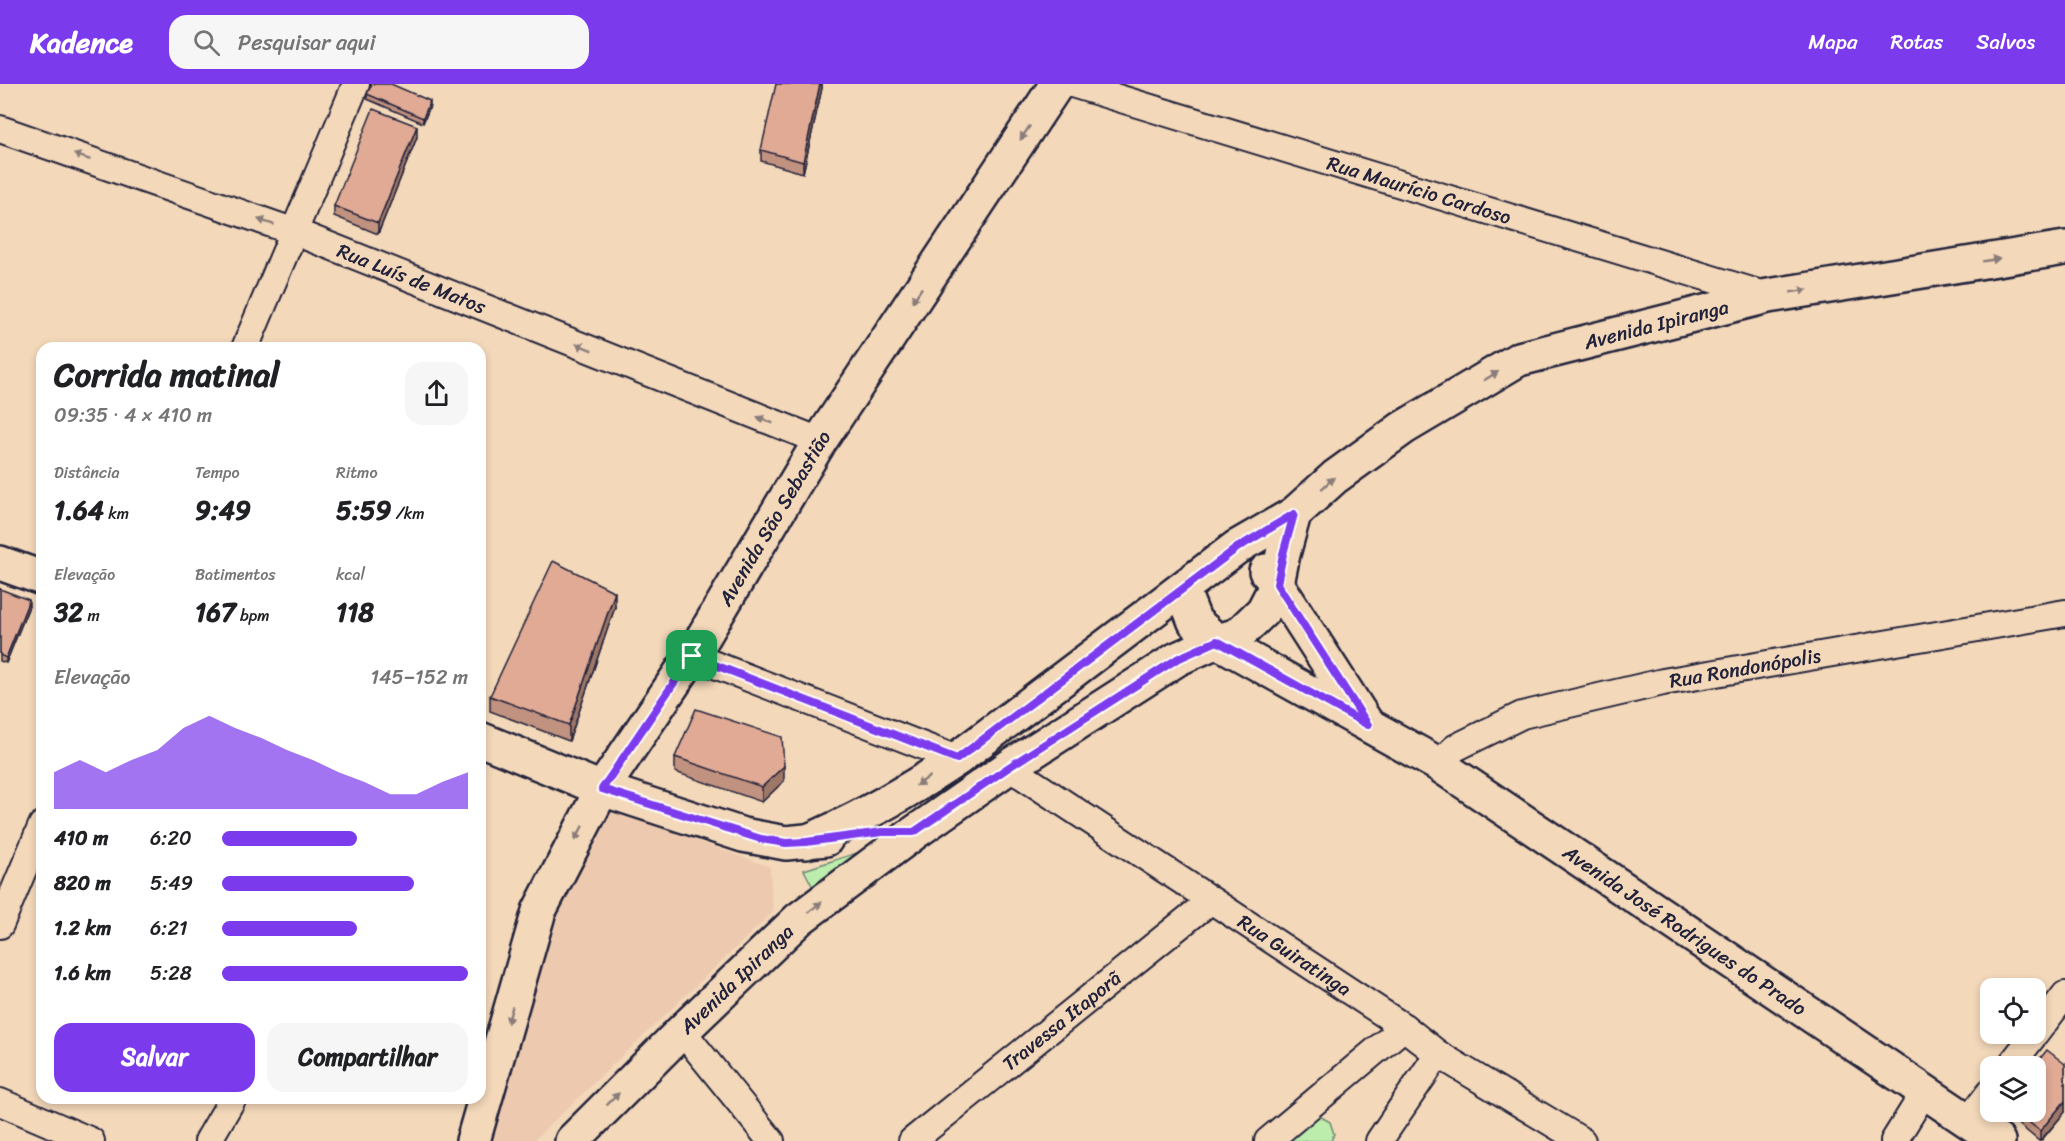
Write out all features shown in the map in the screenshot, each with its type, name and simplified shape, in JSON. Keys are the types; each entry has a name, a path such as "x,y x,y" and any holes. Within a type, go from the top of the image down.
{"street":[{"path":"248,342 356,84"},
{"name":"Avenida São Sebastião","path":"486,1096 539,911 602,789 692,656 820,441 1057,84"},
{"name":"Rua Maurício Cardoso","path":"1072,84 1768,297"},
{"name":"Rua Luís de Matos","path":"0,129 295,232 820,441"},
{"name":"Avenida Ipiranga","path":"806,842 874,810 957,759 1237,548 1294,514 1335,477 1402,428 1519,359 1768,297 2065,248"},
{"name":"Avenida Ipiranga","path":"572,1141 799,919 914,832 1009,767 1177,659 1217,641 1238,635 1263,611 1277,584 1294,514"},
{"path":"1237,548 1261,564 1277,584"},
{"path":"0,562 36,576"},
{"name":"Avenida José Rodrigues do Prado","path":"1277,584 1368,725"},
{"path":"1182,589 1195,622 1217,641"},
{"name":"Rua Rondonópolis","path":"1438,764 1455,748 1522,715 1663,682 2065,613"},
{"name":"Avenida José Rodrigues do Prado","path":"1217,641 1438,764 1998,1141"},
{"path":"692,656 957,759"},
{"path":"486,741 602,789 752,837 786,843 882,832 914,832"},
{"name":"Rua Guiratinga","path":"1009,767 1404,1027 1438,1054 1582,1141"},
{"path":"0,925 36,839"},
{"name":"Travessa Itaporã","path":"912,1141 1210,901"},
{"path":"2046,1019 2065,995"},
{"path":"1268,1141 1404,1027"},
{"path":"682,1031 771,1141"},
{"path":"2018,1056 2027,1044"},
{"path":"1379,1141 1438,1054"},
{"path":"1894,1141 1925,1091"},
{"path":"0,1102 91,1141"},
{"path":"208,1141 230,1104"},
{"name":"Avenida São Sebastião","path":"473,1141 484,1104"},
{"path":"1968,1121 1980,1105"}],"shaded area":[{"path":"601,806 770,867 773,912 533,1141 487,1141 574,866"}],"green space":[{"path":"891,842 819,899 804,870"},
{"path":"1318,1115 1330,1122 1334,1134 1331,1141 1277,1141"}],"building":[{"path":"372,84 391,84 430,101 423,118 367,94"},
{"path":"776,84 820,84 803,162 761,150"},
{"path":"373,109 417,126 378,223 334,206"},
{"path":"553,561 615,592 569,725 490,696"},
{"path":"0,589 29,600 6,658 0,655"},
{"path":"696,709 782,737 784,766 762,787 675,757"},
{"path":"2047,1050 2065,1064 2065,1101 2040,1131 2029,1122 2046,1122 2046,1056 2042,1056"}],"route":[{"path":"1294,514 1277,584 1368,725 1217,641 1177,659 1009,767 914,832 882,832 786,843 743,835 602,789 692,656 957,759 1237,548 1294,514"}]}
